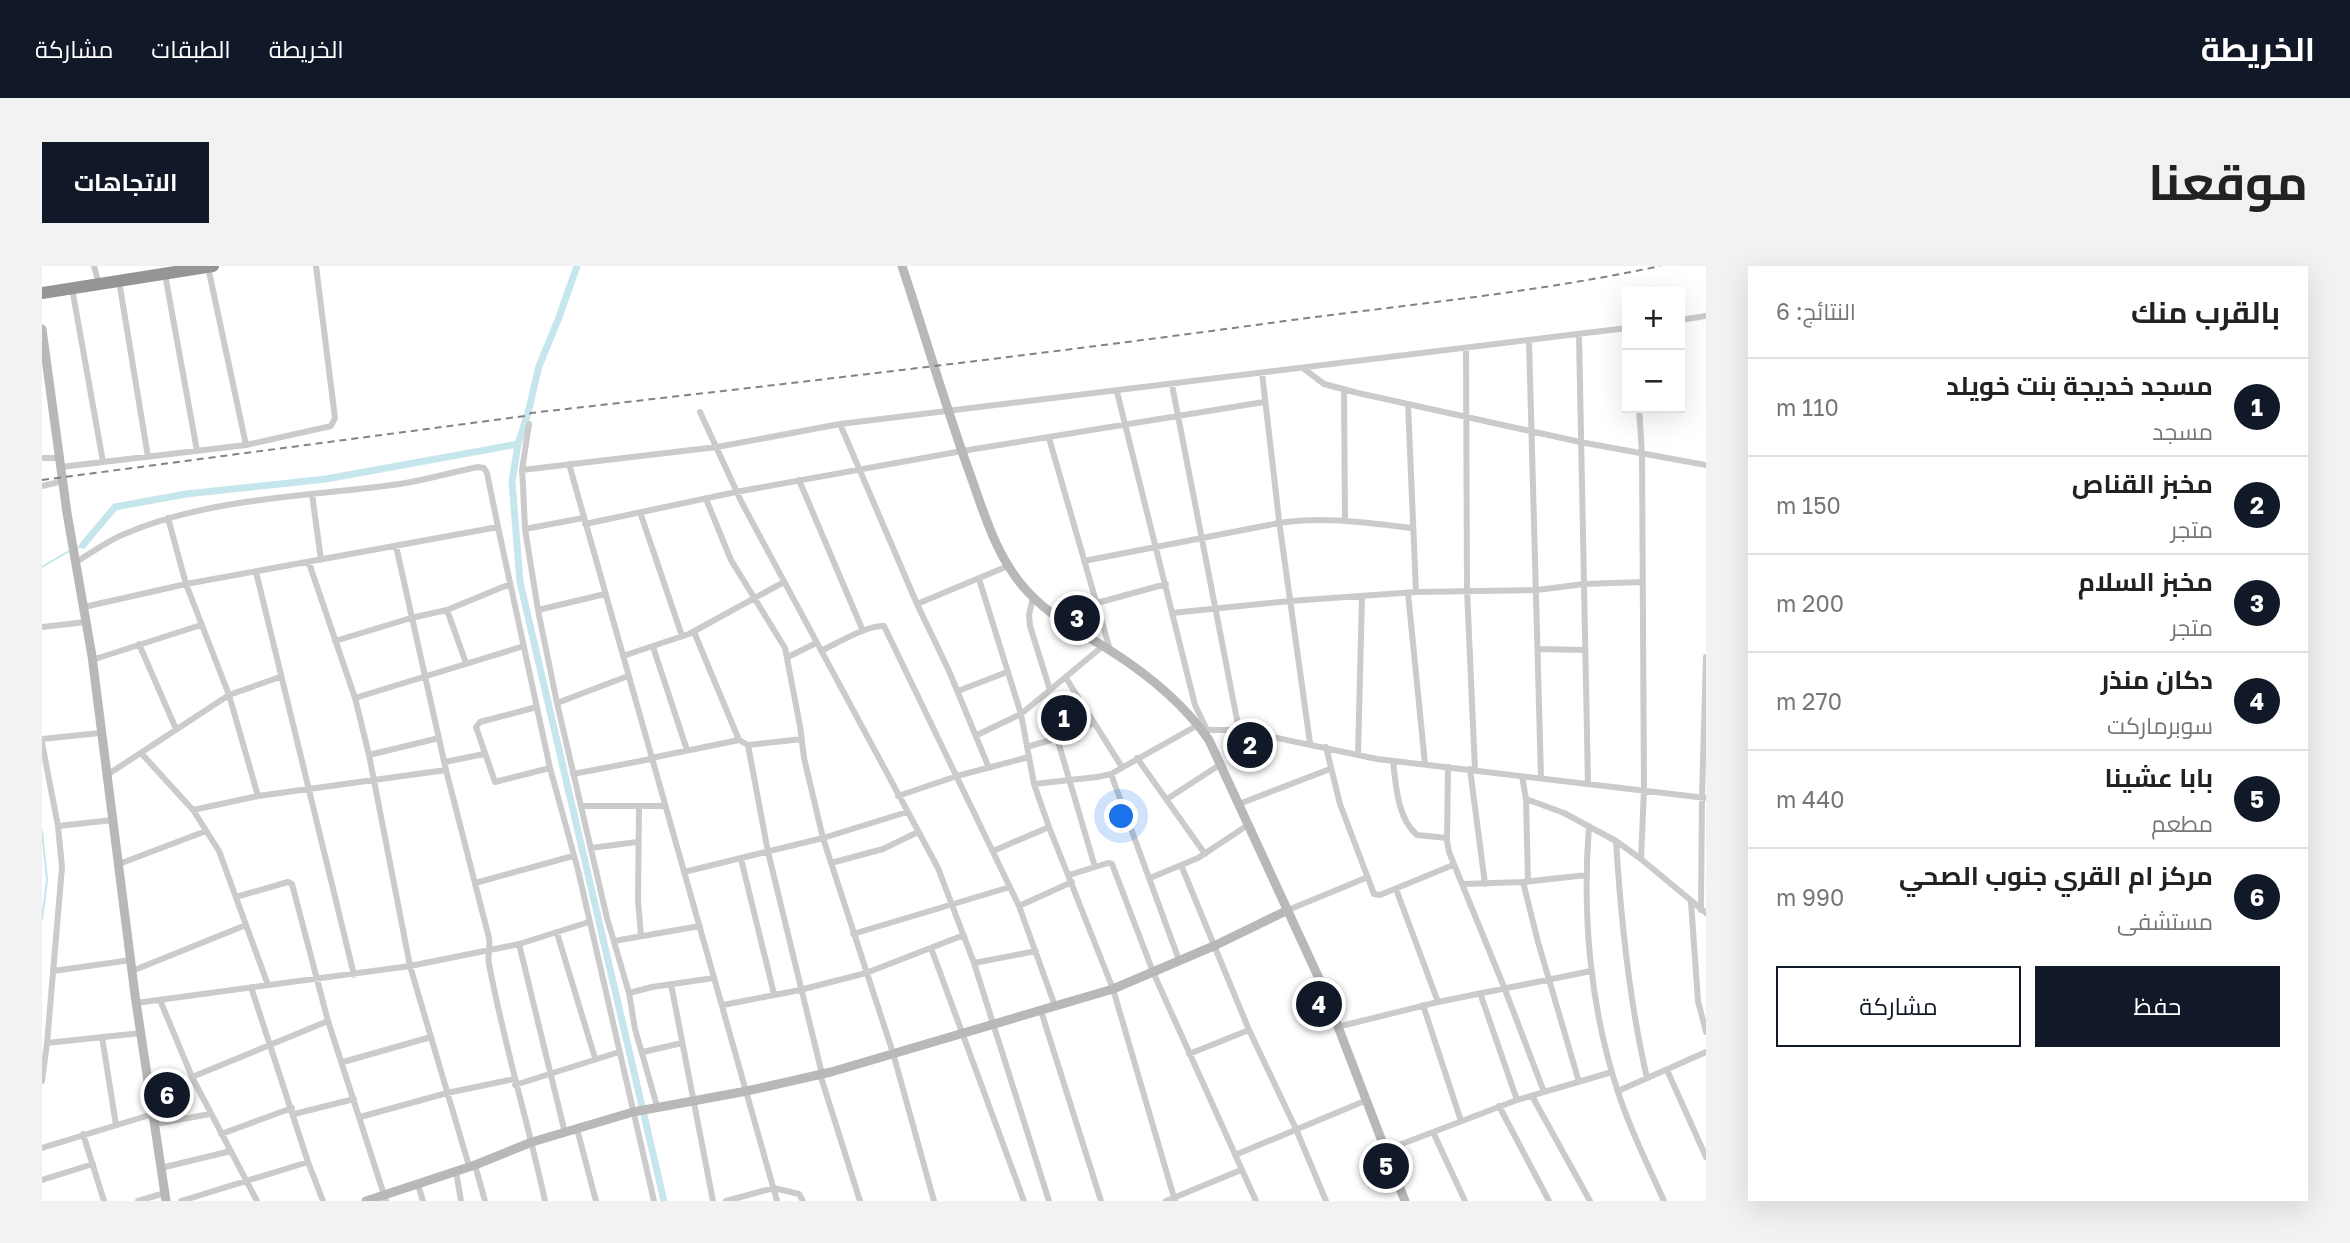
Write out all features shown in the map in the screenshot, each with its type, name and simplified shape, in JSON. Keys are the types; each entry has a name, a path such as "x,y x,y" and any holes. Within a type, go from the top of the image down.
{"highway":[{"path":"42,285 96,271 210,266"},
{"path":"42,293 119,281 164,270"}],"street":[{"path":"210,266 246,445"},
{"path":"42,458 60,463 103,462 246,445 331,426 334,423 316,266"},
{"path":"902,266 961,451 988,526 1008,566 1033,597 1059,619 1106,648 1159,687 1203,728"},
{"path":"164,270 197,451"},
{"path":"119,281 148,457"},
{"path":"72,288 103,462"},
{"path":"1685,319 1706,316"},
{"path":"42,329 60,463 92,660 136,1003 166,1197 138,1201"},
{"path":"522,470 717,447 840,425 1622,329"},
{"path":"1579,335 1588,784"},
{"path":"1529,341 1541,778"},
{"path":"1466,348 1467,590 1473,770 1485,884"},
{"path":"1303,368 1324,384 1344,389 1580,442 1706,465"},
{"path":"1262,373 1279,523 1310,743"},
{"path":"1172,385 1239,730"},
{"path":"1344,389 1345,519"},
{"path":"1117,392 1203,728 1322,985 1405,1201"},
{"path":"525,528 640,512 961,451 1264,402"},
{"path":"1408,404 1416,592"},
{"path":"700,412 736,492 938,869 974,963 1049,1201"},
{"path":"1639,413 1642,454 1644,789 1641,859"},
{"path":"529,424 522,470 525,528 538,610 573,774 656,1106"},
{"path":"840,425 917,604 958,691 989,768"},
{"path":"1049,438 1097,603 1106,648"},
{"path":"569,464 777,1201"},
{"path":"76,558 119,536 169,518 237,504 402,484 484,468 550,768 635,1112 654,1201"},
{"path":"799,480 863,631"},
{"path":"42,486 63,481"},
{"path":"312,494 321,560"},
{"path":"706,499 731,560 779,636 788,657 804,758 823,838 893,1053 934,1201"},
{"path":"640,512 682,636"},
{"path":"169,518 186,584 229,695 258,796"},
{"path":"1084,561 1312,519 1345,519 1413,527"},
{"path":"84,607 186,584 498,527"},
{"path":"396,546 446,770 490,949 488,961 515,1082 545,1201"},
{"path":"309,562 355,698 369,755 410,966 447,1093 485,1201"},
{"path":"917,604 1008,566"},
{"path":"256,572 354,975"},
{"path":"979,579 1021,714 1034,784 1113,989 1175,1199"},
{"path":"1172,613 1416,592 1537,590 1584,584 1642,582"},
{"path":"623,656 694,632 784,583"},
{"path":"335,641 447,610 510,584"},
{"path":"1097,603 1166,584"},
{"path":"1408,593 1425,764"},
{"path":"538,610 605,594"},
{"path":"1359,755 1362,596"},
{"path":"1033,597 1029,615 1030,626 1050,690"},
{"path":"447,610 466,663"},
{"path":"42,627 86,622"},
{"path":"92,660 201,625"},
{"path":"821,651 863,631 884,626 1019,906 1055,1006"},
{"path":"694,632 739,740 748,745 802,739"},
{"path":"788,657 816,643"},
{"path":"139,644 176,729"},
{"path":"355,698 524,646"},
{"path":"653,647 687,750"},
{"path":"976,735 1021,714 1106,648"},
{"path":"1538,649 1585,650"},
{"path":"1704,911 1706,657"},
{"path":"958,691 1007,672"},
{"path":"557,703 628,676"},
{"path":"107,775 229,695 280,677"},
{"path":"1066,678 1122,767"},
{"path":"537,707 478,723 477,727 484,754 497,782 550,768"},
{"path":"1027,747 1094,723"},
{"path":"1034,784 1111,774 1137,758 1203,728 1239,730 1393,761 1704,797"},
{"path":"42,1080 62,867 58,826 42,741 100,733"},
{"path":"369,755 439,738"},
{"path":"1057,738 1095,867"},
{"path":"573,774 739,740"},
{"path":"748,745 768,852 800,989 821,1074 860,1201"},
{"path":"1326,747 1340,804 1373,891 1378,895 1453,865"},
{"path":"141,753 193,810 219,851 268,985"},
{"path":"445,762 484,754"},
{"path":"898,796 957,776 1029,757"},
{"path":"1137,758 1205,854"},
{"path":"1393,761 1399,796 1409,827 1417,835 1447,838"},
{"path":"1167,799 1221,764"},
{"path":"1448,767 1447,838 1453,865 1463,884 1544,1092"},
{"path":"1239,804 1330,769"},
{"path":"193,810 258,796 446,770"},
{"path":"1111,774 1179,960"},
{"path":"1522,776 1526,799 1526,882 1549,980 1579,1082"},
{"path":"1526,799 1548,806 1616,841 1704,911"},
{"path":"581,806 665,806"},
{"path":"639,806 637,842 641,936"},
{"path":"684,872 823,838 907,812"},
{"path":"58,826 113,820"},
{"path":"1150,878 1205,854 1248,825"},
{"path":"1589,826 1587,875 1591,971 1612,1073 1664,1201"},
{"path":"993,851 1049,827"},
{"path":"119,864 206,831"},
{"path":"831,863 883,849 918,832"},
{"path":"1616,841 1625,945 1638,1037 1647,1078"},
{"path":"591,848 637,842"},
{"path":"475,883 573,856"},
{"path":"741,859 774,994"},
{"path":"1019,906 1095,867 1111,863 1114,866 1153,972 1256,1201"},
{"path":"1181,865 1249,1030 1297,1129 1326,1201"},
{"path":"1463,884 1526,882 1587,875"},
{"path":"366,1201 385,1198 532,1142 656,1106 693,1102 821,1074 1113,989 1367,877"},
{"path":"236,897 290,882 328,1021 385,1198"},
{"path":"853,934 1010,887"},
{"path":"1396,889 1438,1002"},
{"path":"1691,902 1695,978 1706,1032"},
{"path":"136,1003 410,966 519,944 589,922"},
{"path":"132,971 246,925"},
{"path":"614,941 700,926"},
{"path":"557,933 595,1058"},
{"path":"723,1005 866,973 964,935"},
{"path":"519,944 565,1133"},
{"path":"931,948 1024,1201"},
{"path":"974,963 1036,951"},
{"path":"54,971 131,960"},
{"path":"1337,1027 1504,987 1591,971"},
{"path":"629,993 714,978"},
{"path":"671,984 713,1201"},
{"path":"251,987 323,1201"},
{"path":"1480,993 1517,1100"},
{"path":"160,1000 192,1077 257,1201"},
{"path":"1423,1005 1461,1121"},
{"path":"1041,1011 1101,1201"},
{"path":"192,1077 328,1021"},
{"path":"1189,1054 1249,1030"},
{"path":"47,1043 141,1033"},
{"path":"102,1037 116,1125"},
{"path":"342,1062 431,1037"},
{"path":"643,1052 682,1043"},
{"path":"360,1117 447,1093 515,1082 619,1052"},
{"path":"1618,1091 1706,1052"},
{"path":"1667,1070 1706,1157"},
{"path":"1386,1150 1499,1106 1612,1073"},
{"path":"1532,1096 1590,1201"},
{"path":"221,1135 293,1111 354,1099"},
{"path":"1235,1155 1367,1100"},
{"path":"1499,1106 1549,1201"},
{"path":"42,1148 153,1114"},
{"path":"155,1124 210,1114"},
{"path":"577,1129 596,1201"},
{"path":"1433,1132 1465,1201"},
{"path":"83,1134 104,1201"},
{"path":"161,1168 230,1151"},
{"path":"181,1201 308,1161"},
{"path":"42,1180 93,1164"},
{"path":"1166,1201 1241,1170"},
{"path":"456,1171 461,1201"},
{"path":"418,1185 423,1201"},
{"path":"726,1201 774,1188 799,1194 803,1201"}],"waterway":[{"path":"577,266 539,366 518,444 512,482 520,582 664,1201"},
{"path":"83,545 115,507 186,494 326,479 518,444"},
{"path":"76,548 83,545"},
{"path":"42,567 71,550"},
{"path":"42,831 47,880 42,919"}],"railway":[{"path":"42,480 525,416 531,413 1007,357 1476,297 1660,266"}],"place":[{"name":"مخبز السلام","path":"1077,618"},
{"name":"مسجد خديجة بنت خويلد","path":"1064,718"},
{"name":"مخبز القناص","path":"1250,745"},
{"name":"دكان منذر","path":"1319,1004"},
{"name":"مركز ام القري جنوب الصحي","path":"167,1095"},
{"name":"بابا عشينا","path":"1386,1166"}]}
